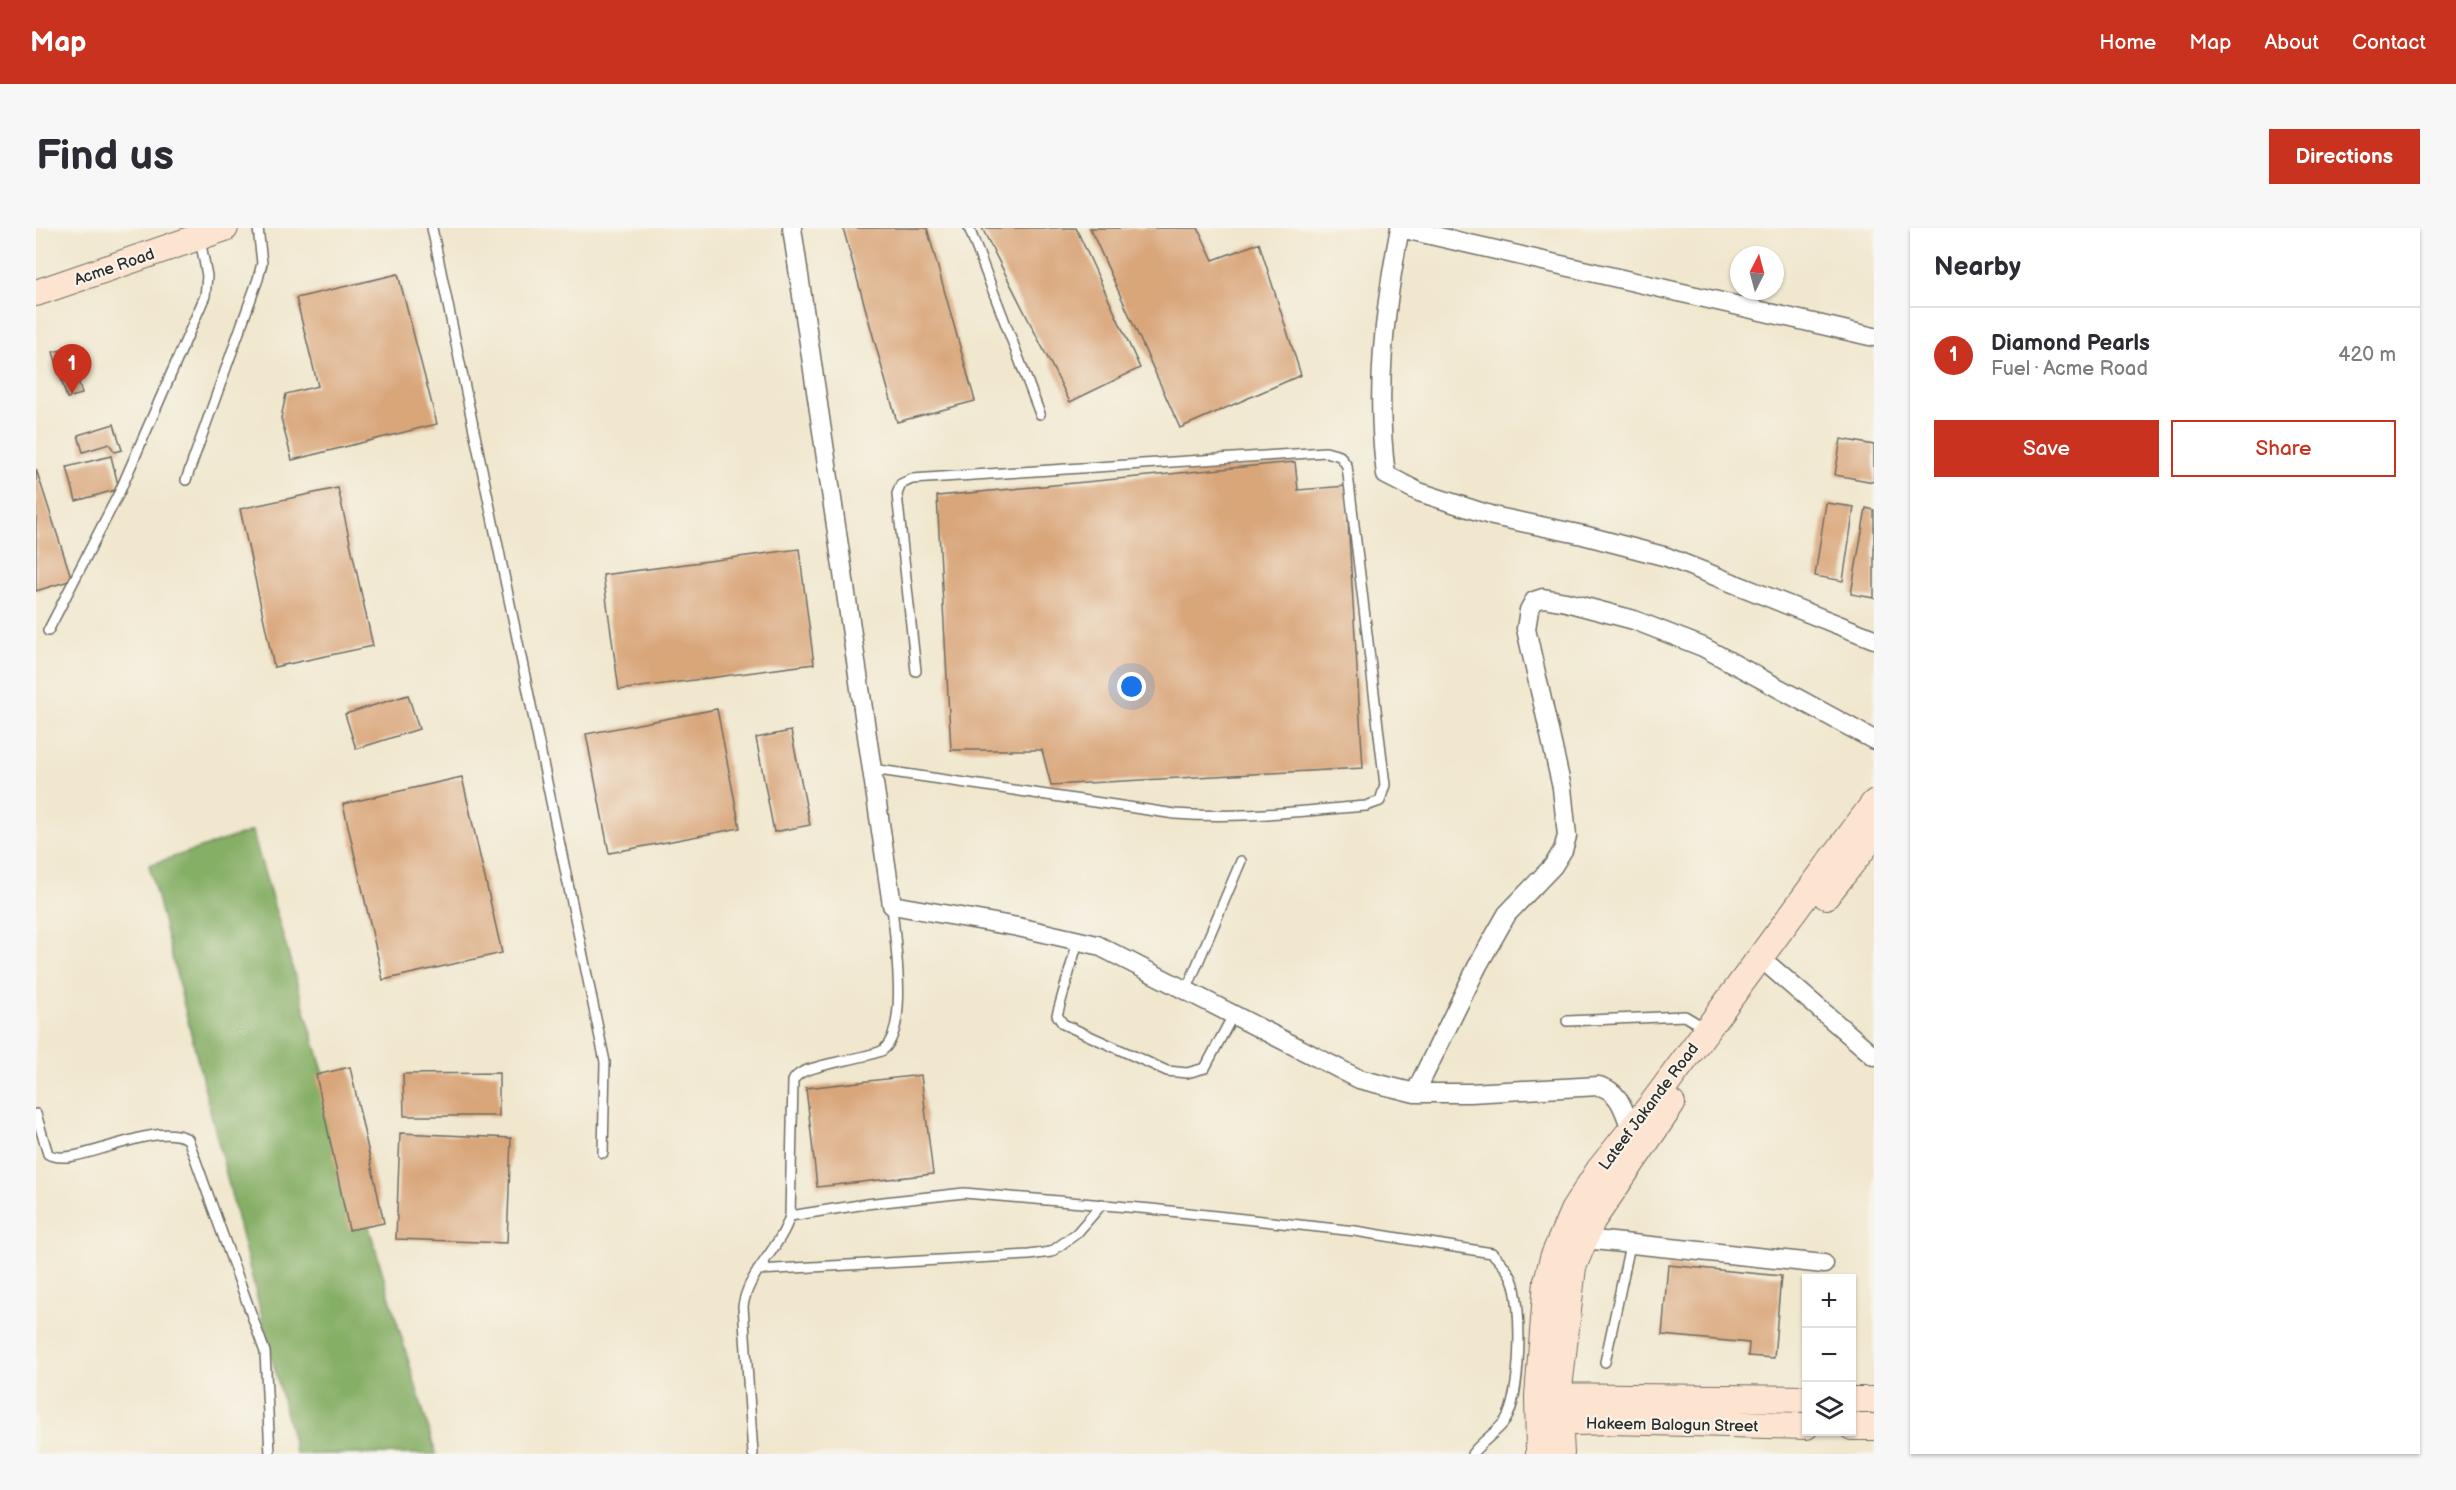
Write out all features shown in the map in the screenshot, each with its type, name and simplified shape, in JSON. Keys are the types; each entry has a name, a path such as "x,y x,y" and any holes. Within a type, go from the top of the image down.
{"main road":[{"name":"Acme Road","path":"36,293 225,228"},
{"name":"Lateef Jakande Road","path":"1539,1454 1548,1423 1547,1281 1553,1258 1573,1211 1599,1170 1707,1030 1874,803"},
{"name":"Lateef Jakande Road","path":"1548,1396 1573,1267 1592,1221 1635,1155 1771,967 1874,835"},
{"name":"Hakeem Balogun Street","path":"1548,1396 1802,1399"},
{"path":"1856,1400 1874,1400"},
{"name":"Hakeem Balogun Street","path":"1548,1423 1610,1421 1802,1426"},
{"name":"Lateef Jakande Road","path":"1548,1423 1561,1454"},
{"path":"1856,1427 1874,1427"}],"street":[{"path":"792,228 892,905 1018,927 1097,945 1359,1078 1415,1093 1470,1093 1599,1086 1609,1089 1617,1096 1631,1129"},
{"path":"1874,337 1400,228 1388,291 1381,367 1382,447 1386,476 1419,492 1493,516 1583,535 1667,557 1874,639"},
{"path":"1415,1093 1478,965 1507,914 1553,866 1563,850 1567,836 1562,789 1526,629 1528,610 1534,601 1544,598 1566,602 1634,620 1703,647 1874,740"},
{"path":"1771,967 1874,1056"},
{"path":"1584,1239 1824,1264"}],"lane":[{"path":"186,480 258,279 262,263 258,228"},
{"path":"432,228 605,1062 603,1153"},
{"path":"969,228 1040,414"},
{"path":"48,631 120,491 205,296 207,276 199,237"},
{"path":"872,769 1175,814 1211,817 1366,806 1380,801 1385,785 1347,466 1340,456 1326,452 912,479 902,484 897,494 916,671"},
{"path":"1186,991 1241,861"},
{"path":"753,1454 743,1306 745,1295 758,1270 786,1231 790,1216 794,1081 796,1075 882,1051 894,1036 900,1010 892,905"},
{"path":"1077,941 1057,1015 1064,1024 1167,1071 1188,1073 1205,1068 1233,1015"},
{"path":"1567,1021 1685,1016 1707,1030"},
{"path":"36,1114 48,1154 52,1157 66,1157 145,1137 168,1134 180,1135 188,1139 265,1352 270,1454"},
{"path":"790,1216 866,1204 964,1193 1102,1204 1355,1231 1492,1253 1512,1279 1517,1295 1518,1381 1514,1404 1505,1421 1472,1454"},
{"path":"758,1270 1051,1252 1077,1233 1102,1204"},
{"path":"1605,1362 1630,1245"}],"green space":[{"path":"252,831 436,1454 296,1454 149,865"}],"building":[{"path":"843,228 927,228 975,401 897,422"},
{"path":"982,228 1076,228 1140,368 1070,402"},
{"path":"1090,228 1198,228 1213,260 1259,243 1301,375 1180,428"},
{"path":"398,274 437,424 292,460 281,418 286,394 318,386 296,298"},
{"path":"69,348 82,394 67,398 53,352"},
{"path":"114,424 122,450 115,452 109,444 83,452 78,435"},
{"path":"1841,439 1874,445 1874,482 1835,475"},
{"path":"111,456 119,489 76,501 67,467"},
{"path":"1295,462 1298,490 1346,486 1363,768 1051,785 1042,750 951,750 937,496"},
{"path":"36,469 72,580 36,591"},
{"path":"338,488 373,646 274,667 240,509"},
{"path":"1826,503 1854,507 1843,581 1815,576"},
{"path":"1866,508 1874,510 1874,598 1851,594"},
{"path":"799,549 814,664 619,690 603,575"},
{"path":"408,695 419,729 356,749 345,714"},
{"path":"717,709 740,828 609,853 586,734"},
{"path":"791,731 810,825 774,832 756,738"},
{"path":"462,777 502,953 383,980 343,804"},
{"path":"350,1067 384,1223 349,1230 316,1075"},
{"path":"499,1073 499,1116 404,1116 403,1074"},
{"path":"921,1075 933,1174 817,1187 806,1088"},
{"path":"400,1133 511,1138 507,1243 396,1239"},
{"path":"1668,1265 1781,1276 1774,1358 1748,1356 1749,1343 1662,1335"}],"place":[{"name":"Diamond Pearls","path":"72,394"}]}
